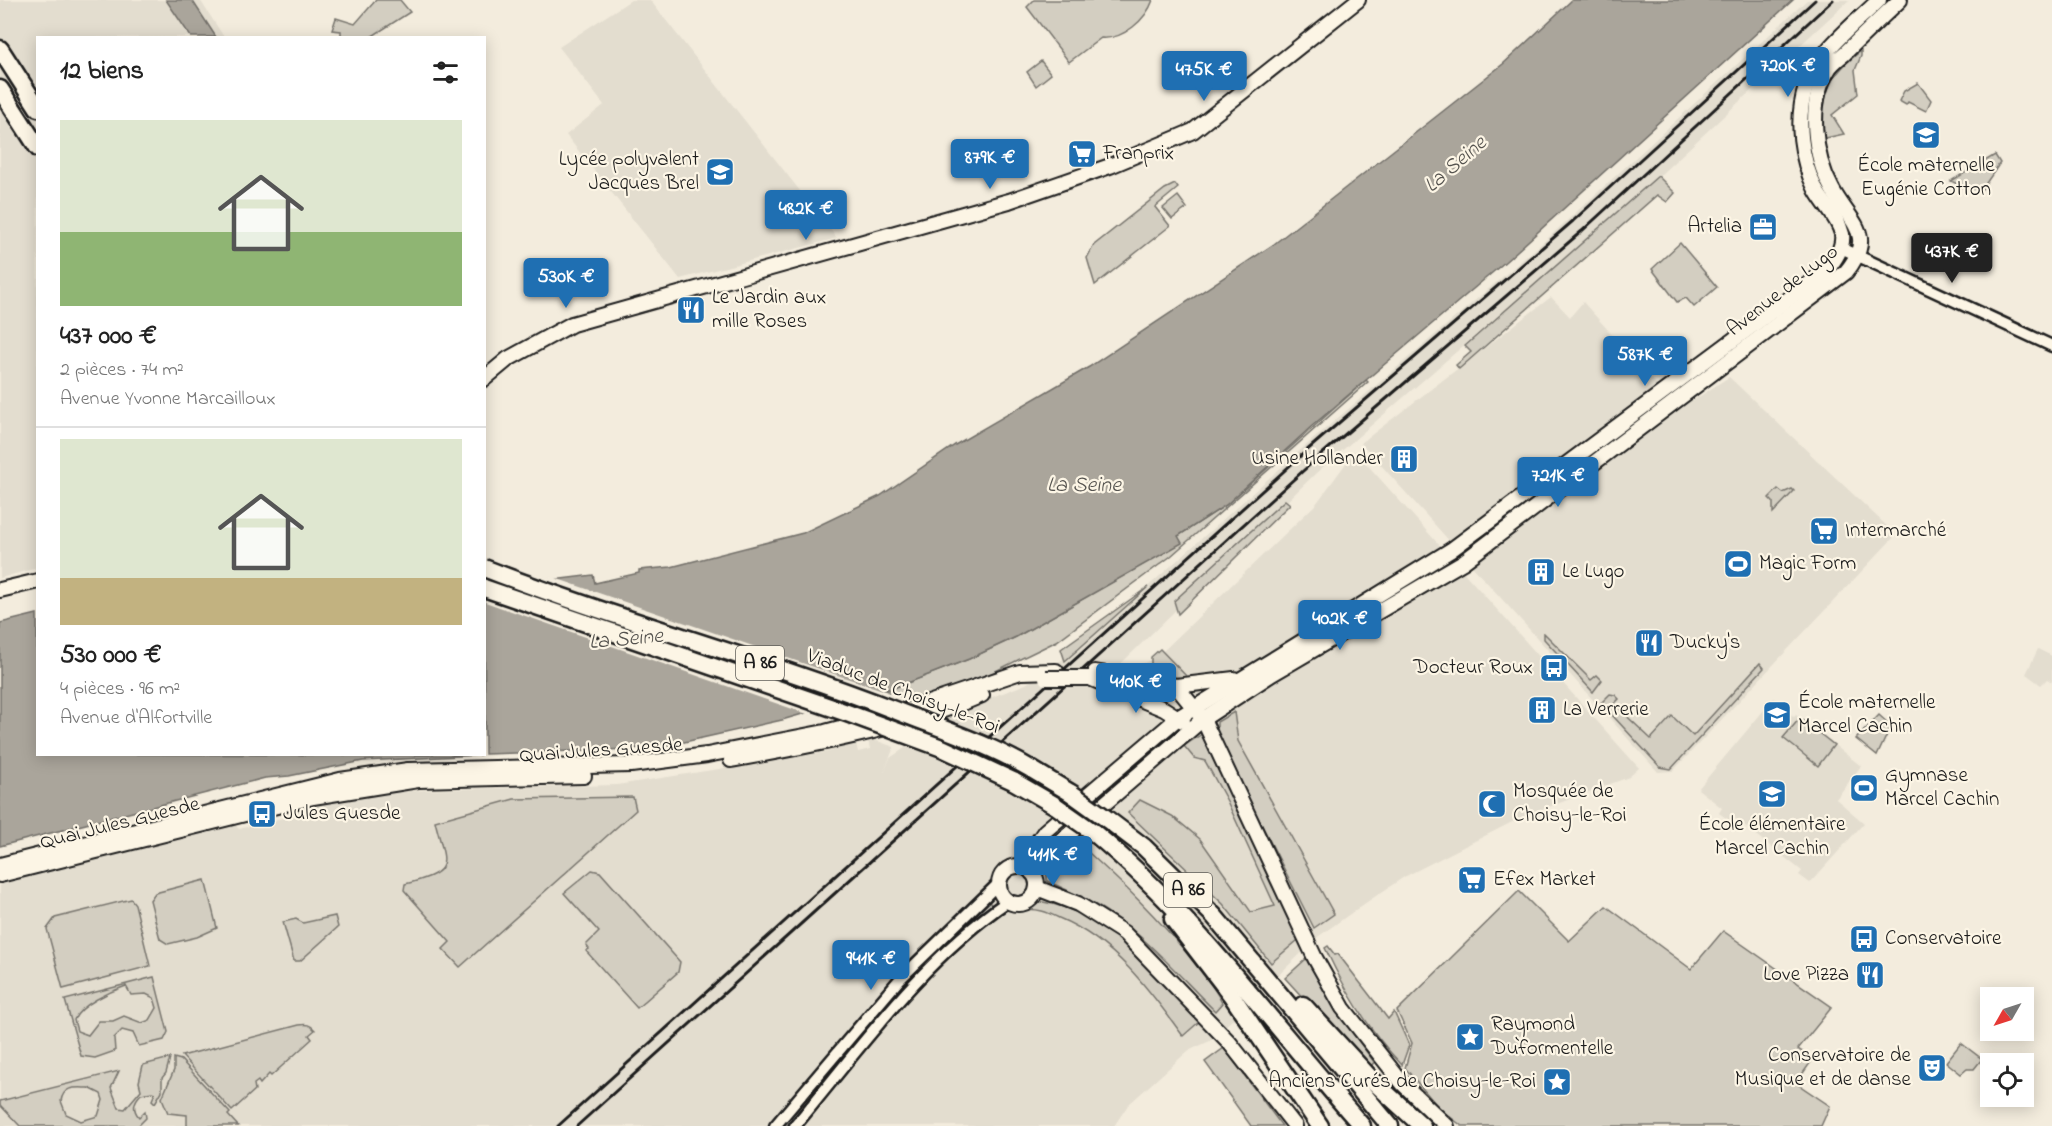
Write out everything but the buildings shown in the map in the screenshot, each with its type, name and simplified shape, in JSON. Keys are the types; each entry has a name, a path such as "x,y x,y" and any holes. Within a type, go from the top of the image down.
{"highway":[{"path":"0,49 36,105"},
{"path":"0,88 36,145"},
{"name":"Viaduc de Choisy-le-Roi","path":"486,569 618,617 845,691 991,748 1031,768 1071,793 1144,847 1214,916 1260,969 1283,990"},
{"name":"Viaduc de Choisy-le-Roi","path":"486,589 847,713 942,748 1013,781 1056,806 1092,832 1157,889 1178,927 1238,991"},
{"path":"1283,990 1390,1126"},
{"path":"1283,990 1372,1080 1422,1126"},
{"path":"1238,991 1263,1010 1362,1126"},
{"path":"1238,991 1250,1022 1320,1126"}],"main road":[{"path":"486,377 508,359 572,324 1009,201 1059,185 1180,138 1237,97 1358,0"},
{"name":"Avenue de Lugo","path":"1027,869 1045,831 1178,718 1458,544 1826,271 1841,248 1842,234 1835,218 1816,191 1802,146 1801,120 1806,87 1824,54 1879,0"},
{"path":"1860,250 1856,221 1833,190 1820,160 1815,120 1819,89 1828,69 1900,0"},
{"name":"Avenue de Lugo","path":"1027,869 1198,723 1282,668 1464,561 1846,272 1860,250"},
{"path":"0,590 36,581"},
{"name":"Quai Jules Guesde","path":"0,865 340,780 408,770 631,765 707,755 825,732 911,709 1020,672 1092,675 1176,686 1239,678"},
{"name":"Quai Jules Guesde","path":"0,875 313,797 363,787 418,780 632,774 705,764 816,744 941,713 1023,678 1051,674"},
{"name":"Quai Jules Guesde","path":"1092,675 1178,718 1198,723"},
{"path":"1176,686 1194,708 1198,723 1304,931 1315,958 1360,1033 1403,1084 1447,1126"},
{"path":"1037,888 1026,903 1008,902 1001,894 998,884 1008,868 1027,869 1037,888 1078,904 1125,933 1209,1019 1295,1126"}],"street":[{"path":"1841,248 1860,250 2052,346"},
{"path":"775,1126 899,980 998,884"},
{"path":"795,1126 920,978 969,931 1008,902"}],"shaded area":[{"path":"0,0 200,0 223,36 36,36 36,568 0,578"},
{"path":"376,0 400,0 410,12 373,36 341,36 341,31 332,30 336,18 355,24"},
{"name":"Lycée polyvalent Jacques Brel","path":"631,0 650,0 837,238 680,279 566,135 604,105 559,47"},
{"path":"1034,0 1153,0 1145,15 1133,27 1117,36 1101,38 1069,62 1027,7"},
{"path":"1807,0 1849,0 1646,188 1316,473 1097,687 1158,656 1316,504 1355,451 1639,768 1629,777 1522,817 1404,877 1364,904 1319,936 1210,1041 1188,1051 1128,1105 1114,1126 0,1126 0,884 235,825 239,829 286,817 287,812 353,795 425,790 617,785 827,752 856,743 858,752 870,749 868,740 872,739 894,747 884,772 890,758 966,707 1026,684 1077,650 1304,447 1548,238"},
{"path":"1861,51 1855,70 1858,94 1832,115 1844,134 1821,139 1823,111 1828,89 1840,70"},
{"path":"1041,61 1051,74 1036,86 1027,72"},
{"path":"1918,83 1931,100 1926,111 1908,102 1906,105 1899,101 1904,91"},
{"path":"1995,155 2000,163 1982,189 1967,189 1951,181"},
{"path":"1658,176 1675,193 1667,202 1657,195 1459,369 1456,365 1471,352 1465,346"},
{"path":"1175,184 1178,188 1155,207 1170,226 1095,285 1087,258 1094,245 1165,189"},
{"path":"1178,196 1187,208 1172,219 1163,208"},
{"path":"1680,243 1717,287 1694,307 1686,298 1677,302 1652,269"},
{"path":"1551,297 1570,317 1583,302 1658,386 1694,400 1729,377 1891,530 1894,537 1673,771 1658,772 1361,443"},
{"path":"1366,380 1368,382 1171,556 1057,641 926,705 886,691 969,659 1016,637 1181,543 1178,536 1226,505"},
{"path":"1778,489 1783,493 1792,489 1794,491 1773,513 1773,502 1769,498"},
{"path":"1285,500 1290,504 1178,614 1174,601"},
{"path":"1148,587 1065,661 1061,649"},
{"path":"1544,633 1591,680 1597,675 1602,680 1593,692 1544,639"},
{"path":"1160,649 1189,679 1151,674 1151,657"},
{"path":"2038,649 2052,656 2052,682 2047,679 2041,685 2026,674"},
{"path":"1760,663 1764,668 1671,769 1660,767 1601,703 1610,694 1615,695 1619,699 1614,704 1651,739 1672,716 1693,736"},
{"name":"École élémentaire Marcel Cachin","path":"1774,698 1794,717 1796,715 1861,766 1836,799 1864,823 1810,883 1799,875 1802,871 1743,825 1740,828 1741,823 1733,817 1730,821 1719,813 1722,808 1698,789"},
{"path":"1234,712 1238,741 1334,914 1314,928 1240,782 1217,731 1217,722"},
{"path":"1879,715 1891,726 1877,756 1856,739"},
{"path":"1800,718 1834,745 1818,766 1783,738"},
{"path":"1202,734 1298,940 1271,963 1223,904 1128,813 1140,800 1172,816 1200,839 1251,912 1275,906 1227,801 1205,761 1194,758 1184,746"},
{"path":"633,797 636,810 460,967 443,949 450,942 404,890 405,884 433,875 440,870 443,864 444,857 435,821 514,799"},
{"path":"1078,843 1138,900 1193,961 1213,986 1222,1003 1215,1011 1127,926 1089,901 1047,881 1047,874 1052,863"},
{"path":"592,870 600,872 680,962 678,972 637,1008 586,951 589,949 586,945 599,932 564,893"},
{"path":"205,880 217,928 197,937 168,944 160,939 150,900 155,893"},
{"path":"1519,891 1569,941 1606,906 1691,969 1723,931 1832,1007 1798,1049 1813,1059 1796,1083 1830,1106 1821,1126 1462,1126 1440,1109 1405,1068 1412,1043 1397,1011"},
{"path":"131,899 135,904 150,966 63,989 47,929 55,918"},
{"path":"988,900 992,906 926,964 786,1126 781,1126 909,976"},
{"path":"1043,902 1090,919 1111,933 1149,966 1200,1021 1183,1036 1129,968 1097,940 1050,914 1038,910 1024,910 1033,904"},
{"path":"335,916 338,927 300,961 294,961 283,922 296,919 303,923"},
{"path":"1328,946 1335,955 1338,954 1388,1019 1394,1012 1409,1045 1402,1065 1359,1010 1325,948"},
{"path":"1306,959 1338,1013 1374,1062 1369,1070 1285,978"},
{"path":"154,977 168,1032 164,1040 139,1046 133,1033 122,1030 114,1038 115,1051 95,1058 81,1056 65,1000","holes":["126,986 131,995 146,994 154,998 157,1008 150,1020 142,1023 124,1016 113,1021 99,1021 88,1035 77,1031 74,1020 77,1014 89,1004"]},
{"path":"299,1025 308,1025 315,1030 309,1035 312,1039 271,1076 269,1074 260,1084 258,1081 254,1084 255,1090 232,1111 182,1056"},
{"path":"1961,1043 1980,1057 1980,1062 1974,1069 1967,1069 1961,1074 1946,1062"},
{"path":"1224,1048 1282,1126 1251,1126 1205,1062"},
{"path":"170,1058 166,1073 162,1078 162,1091 155,1103 152,1100 155,1093 152,1092 141,1094 137,1099 135,1108 137,1114 139,1117 145,1111 146,1118 138,1126 20,1126 0,1105 0,1101 119,1071 111,1088 119,1108 125,1109 141,1090 139,1082 143,1065","holes":["71,1088 89,1088 101,1094 103,1100 98,1116 81,1121 66,1114 61,1101 65,1092"]},
{"path":"174,1058 181,1060 230,1113 228,1115 238,1126 187,1126 187,1115 168,1113 162,1098 174,1070"}],"water":[{"path":"166,0 192,0 215,36 190,36"},
{"name":"La Seine","path":"1572,0 1793,0 1506,261 1312,426 1226,505 1178,536 1182,543 1016,637 969,659 905,684 782,720 671,745 631,749 486,754 486,581 545,581 593,575 595,583 639,573 639,570 671,567 803,533 880,496 955,445 1089,367 1274,244 1503,64"},
{"path":"36,614 36,756 460,756 363,761 289,776 265,778 0,846 0,623"}],"pier":[{"path":"552,577 889,692 810,715 486,602 486,578"}],"railway":[{"path":"558,1126 1305,452 1573,221 1815,0"},
{"path":"577,1126 1314,461 1582,231 1833,0"}],"place":[{"name":"École maternelle Eugénie Cotton","path":"1926,135"},
{"name":"Franprix","path":"1082,154"},
{"name":"Lycée polyvalent Jacques Brel","path":"720,172"},
{"name":"Artelia","path":"1763,227"},
{"name":"Le Jardin aux mille Roses","path":"691,310"},
{"name":"Usine Hollander","path":"1404,459"},
{"name":"Intermarché","path":"1824,531"},
{"name":"Magic Form","path":"1738,564"},
{"name":"Le Lugo","path":"1541,572"},
{"name":"Ducky's","path":"1649,643"},
{"name":"Docteur Roux","path":"1554,668"},
{"name":"La Verrerie","path":"1542,710"},
{"name":"École maternelle Marcel Cachin","path":"1777,715"},
{"name":"Gymnase Marcel Cachin","path":"1864,788"},
{"name":"École élémentaire Marcel Cachin","path":"1772,794"},
{"name":"Mosquée de Choisy-le-Roi","path":"1492,804"},
{"name":"Jules Guesde","path":"262,814"},
{"name":"Efex Market","path":"1472,880"},
{"name":"Conservatoire","path":"1864,939"},
{"name":"Love Pizza","path":"1870,975"},
{"name":"Raymond Duformentelle","path":"1470,1037"},
{"name":"Conservatoire de Musique et de danse","path":"1932,1068"},
{"name":"Anciens Curés de Choisy-le-Roi","path":"1557,1082"}]}
